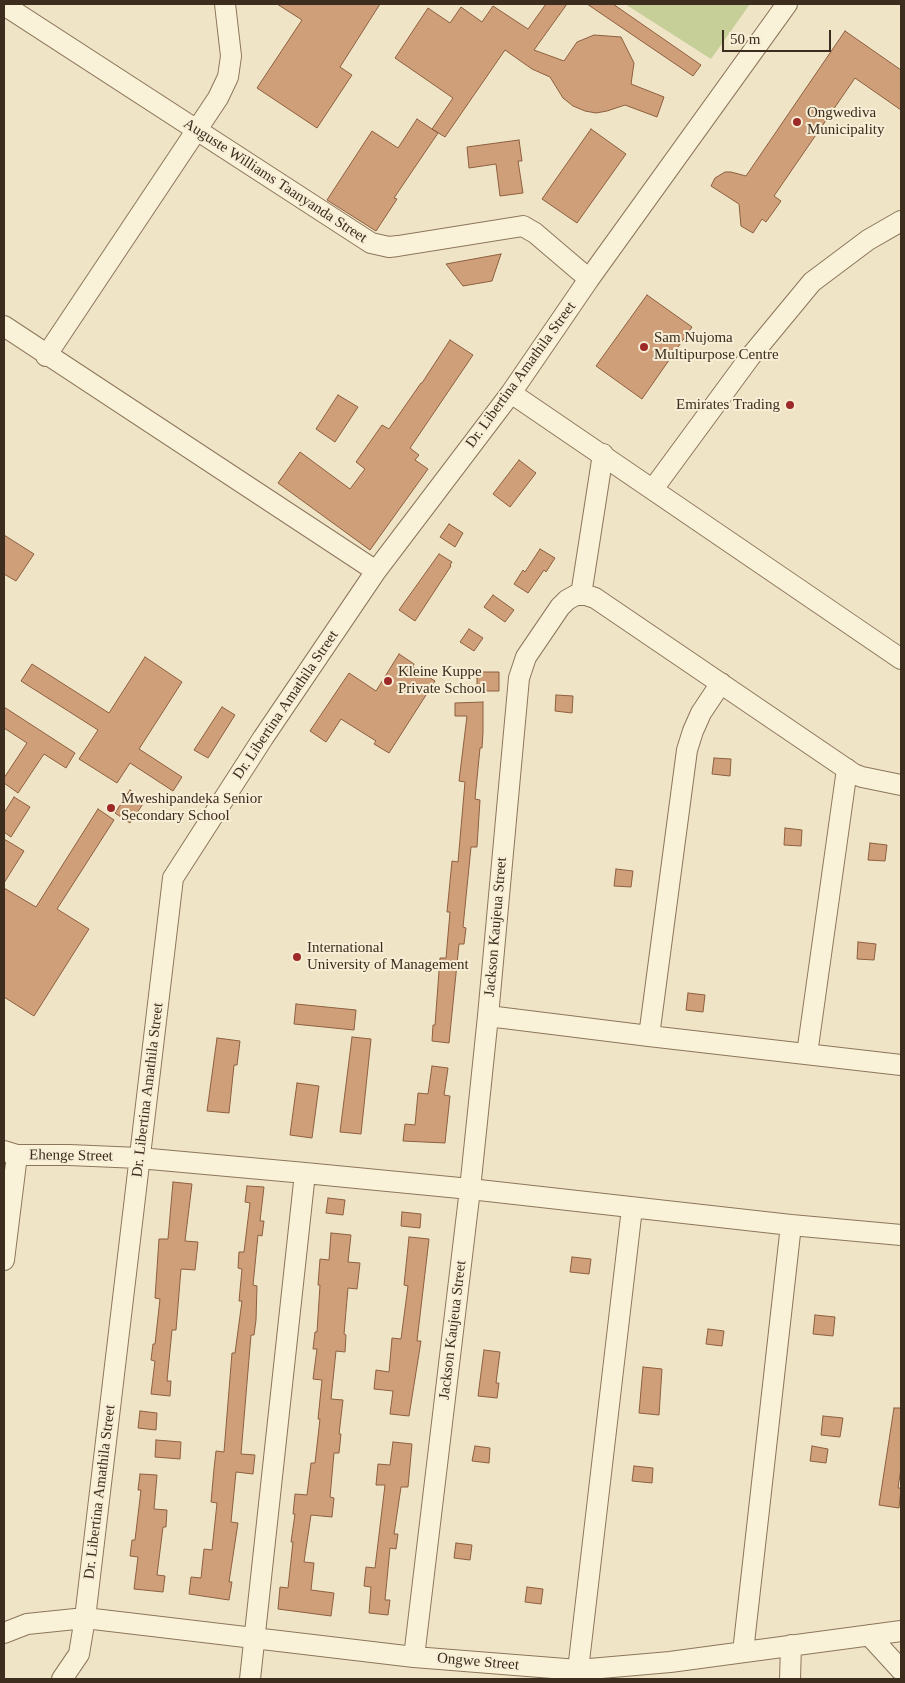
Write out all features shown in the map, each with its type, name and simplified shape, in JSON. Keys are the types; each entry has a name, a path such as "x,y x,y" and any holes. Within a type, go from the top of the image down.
{"street":[{"path":"46,356 218,98 228,77 231,56 225,4"},
{"name":"Dr. Libertina Amathila Street","path":"62,1679 79,1654 85,1618 174,878 263,738 376,571 511,393 590,279 787,4"},
{"name":"Auguste Williams Taanyanda Street","path":"4,5 371,243 398,246 523,226 535,233 590,279"},
{"path":"653,488 750,357 812,282 868,240 901,221"},
{"path":"4,326 46,356 376,571"},
{"path":"511,393 653,488 901,659"},
{"path":"603,454 581,595 594,598 846,769 862,777 901,785"},
{"name":"Jackson Kaujeua Street","path":"414,1657 470,1189 519,678 526,657 560,607 567,600 581,595"},
{"path":"649,1036 688,750 693,731 701,713 721,683"},
{"path":"807,1054 846,769"},
{"path":"488,1016 901,1065"},
{"path":"4,1260 10,1153"},
{"name":"Ehenge Street","path":"10,1153 139,1158 305,1173 901,1235"},
{"path":"250,1679 305,1173"},
{"path":"578,1670 632,1208"},
{"path":"743,1652 791,1225"},
{"name":"Ongwe Street","path":"4,1633 27,1624 85,1618 414,1657 578,1670 670,1662 901,1631"},
{"path":"869,1635 901,1670"},
{"path":"790,1679 791,1645"}],"green space":[{"path":"625,4 750,4 711,59"}],"building":[{"path":"277,4 380,4 340,67 352,75 317,128 257,88 302,20"},
{"path":"546,4 567,4 534,50 564,61 577,42 594,35 621,37 634,63 631,84 664,97 657,117 625,105 596,113 573,106 563,98 550,77 532,69 505,50 445,137 432,129 453,98 395,58 428,8 450,23 461,7 482,22 493,6 528,29"},
{"path":"587,4 613,4 701,65 693,76"},
{"path":"845,31 901,70 901,110 855,78 774,196 781,201 766,222 762,219 753,233 741,226 739,204 711,186 715,178 725,172 746,176"},
{"path":"417,119 438,133 394,198 397,199 376,231 327,200 372,131 398,148"},
{"path":"591,129 626,154 577,223 542,199"},
{"path":"519,140 522,161 518,161 523,193 500,196 496,164 469,168 467,147"},
{"path":"501,254 492,281 463,286 446,264"},
{"name":"Sam Nujoma Multipurpose Centre","path":"647,295 692,327 642,399 596,366"},
{"path":"450,340 473,355 410,448 419,455 415,460 428,469 370,550 278,483 300,452 350,489 365,469 356,462 382,425 389,429"},
{"path":"338,395 358,407 335,442 316,429"},
{"path":"519,460 536,473 510,507 493,494"},
{"path":"449,524 463,533 455,547 440,537"},
{"path":"4,535 34,554 16,581 4,574"},
{"path":"540,549 555,558 528,593 514,584 523,570 525,572"},
{"path":"439,554 452,562 451,566 415,621 399,610"},
{"path":"493,595 514,610 505,622 484,607"},
{"path":"469,629 483,638 474,651 460,642"},
{"path":"399,654 414,664 413,667 435,681 389,753 374,744 376,741 341,719 326,742 310,731 349,673 376,691"},
{"path":"145,657 182,682 139,749 182,777 173,791 130,763 117,783 79,759 98,730 21,681 32,664 109,713"},
{"path":"477,672 499,672 499,691 477,691"},
{"path":"556,695 573,696 572,713 555,711"},
{"path":"483,702 482,748 480,748 475,799 480,800 477,847 471,847 463,927 466,928 464,944 459,944 449,1043 432,1041 440,958 446,958 450,912 447,912 452,861 458,862 465,782 459,781 467,716 455,716 455,703"},
{"path":"4,707 75,753 66,768 44,754 18,793 4,783 4,778 27,743 4,728"},
{"path":"222,707 235,715 208,758 194,750"},
{"path":"714,758 731,759 730,776 712,774"},
{"path":"130,790 145,801 130,823 115,813"},
{"path":"14,797 30,807 11,837 4,832 4,813"},
{"path":"98,809 114,820 57,909 89,929 34,1016 4,997 4,888 36,907"},
{"path":"785,828 802,830 801,846 784,845"},
{"path":"4,839 24,851 4,883"},
{"path":"870,843 887,845 885,861 868,860"},
{"path":"616,869 633,871 631,887 614,886"},
{"path":"858,942 876,944 874,960 857,959"},
{"path":"688,993 705,995 703,1012 686,1010"},
{"path":"296,1004 356,1010 354,1030 294,1024"},
{"path":"352,1037 371,1039 361,1134 340,1132"},
{"path":"217,1038 240,1041 237,1065 234,1065 229,1113 207,1111"},
{"path":"432,1066 448,1068 444,1095 450,1096 445,1143 403,1141 405,1124 415,1125 418,1093 428,1094"},
{"path":"297,1083 319,1086 312,1138 290,1135"},
{"path":"173,1182 192,1184 185,1241 198,1242 195,1270 181,1269 176,1330 172,1330 167,1381 171,1381 170,1396 151,1394 155,1361 151,1360 153,1344 155,1344 160,1299 155,1298 159,1239 168,1239"},
{"path":"247,1186 264,1187 260,1221 264,1221 262,1236 258,1235 253,1285 257,1286 256,1320 254,1335 251,1335 241,1454 255,1455 253,1474 236,1472 231,1522 238,1523 229,1582 232,1582 229,1600 189,1594 191,1577 201,1578 204,1549 212,1550 217,1503 211,1502 216,1451 224,1452 232,1353 235,1353 242,1301 239,1301 242,1269 238,1268 239,1252 244,1252 250,1203 245,1202"},
{"path":"328,1198 345,1200 343,1215 326,1213"},
{"path":"402,1212 421,1214 420,1228 401,1226"},
{"path":"331,1233 351,1235 348,1262 360,1263 357,1289 348,1288 344,1334 346,1335 345,1352 336,1351 331,1399 343,1400 339,1453 334,1453 330,1497 334,1498 332,1517 311,1515 304,1562 314,1563 311,1590 334,1593 331,1616 278,1609 280,1587 288,1588 293,1542 291,1542 295,1514 293,1514 295,1494 307,1495 311,1463 315,1463 322,1380 313,1379 317,1349 313,1349 315,1332 317,1332 320,1259 329,1260"},
{"path":"409,1237 429,1239 417,1341 421,1341 409,1416 390,1414 393,1391 374,1389 376,1370 389,1372 392,1338 401,1339 408,1286 404,1285"},
{"path":"572,1257 591,1259 589,1274 570,1272"},
{"path":"815,1315 835,1317 833,1336 813,1334"},
{"path":"708,1329 724,1331 722,1346 706,1344"},
{"path":"484,1350 500,1352 496,1383 499,1383 497,1398 478,1396"},
{"path":"643,1367 662,1369 659,1415 639,1413"},
{"path":"894,1408 901,1408 901,1468 898,1488 901,1488 899,1508 879,1505"},
{"path":"140,1411 157,1413 156,1430 138,1428"},
{"path":"823,1416 843,1418 840,1437 821,1435"},
{"path":"156,1440 181,1442 180,1459 155,1457"},
{"path":"393,1442 412,1444 408,1487 401,1487 394,1534 398,1534 396,1549 390,1548 385,1600 390,1600 388,1615 369,1613 371,1587 364,1586 366,1567 375,1568 385,1485 376,1485 378,1464 390,1465"},
{"path":"475,1446 490,1448 489,1463 472,1461"},
{"path":"812,1446 828,1449 826,1463 810,1461"},
{"path":"634,1466 653,1468 652,1483 632,1481"},
{"path":"140,1474 157,1475 154,1509 167,1510 166,1527 163,1527 157,1575 165,1576 163,1592 134,1589 138,1557 130,1556 132,1540 135,1540 141,1490 138,1490"},
{"path":"456,1543 472,1545 470,1560 454,1558"},
{"path":"527,1587 543,1589 541,1604 525,1602"}],"place":[{"name":"Ongwediva Municipality","path":"797,122"},
{"name":"Sam Nujoma Multipurpose Centre","path":"644,347"},
{"name":"Emirates Trading","path":"790,405"},
{"name":"Kleine Kuppe Private School","path":"388,681"},
{"name":"Mweshipandeka Senior Secondary School","path":"111,808"},
{"name":"International University of Management","path":"297,957"}]}
